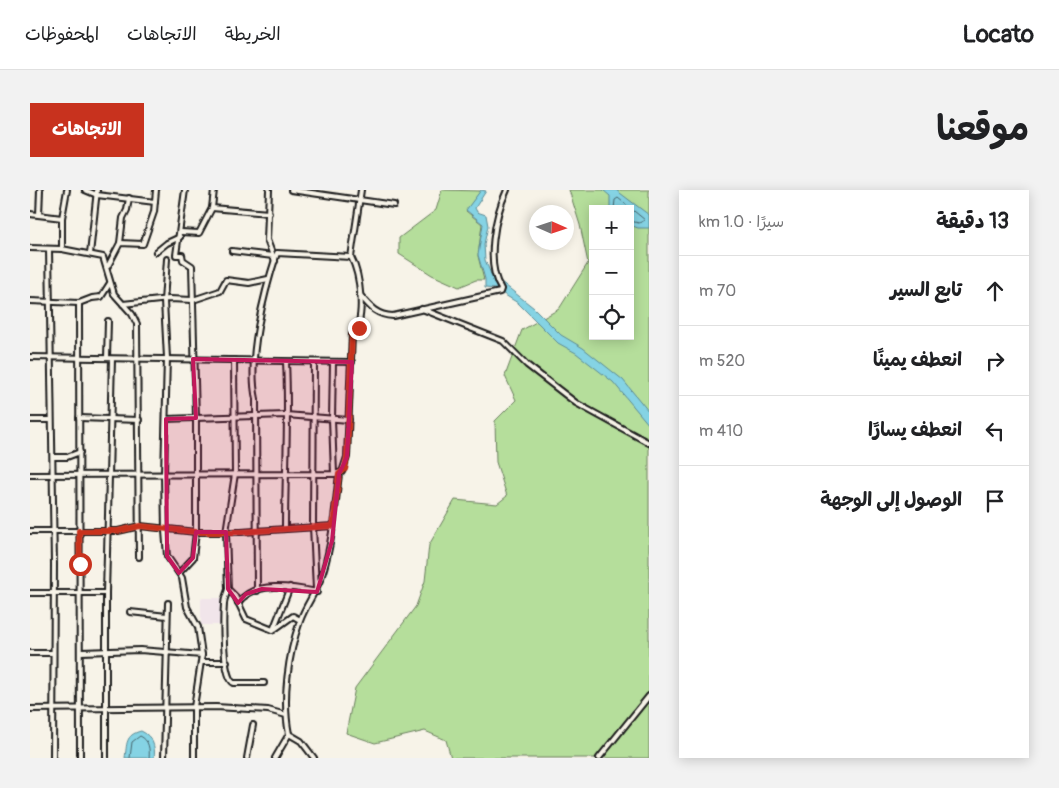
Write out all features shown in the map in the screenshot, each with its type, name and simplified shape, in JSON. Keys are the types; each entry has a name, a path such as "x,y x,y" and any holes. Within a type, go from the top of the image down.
{"street":[{"path":"39,215 40,190"},
{"path":"62,249 62,218 67,190"},
{"path":"85,190 155,202"},
{"path":"120,243 143,244 155,202 156,190"},
{"path":"179,573 193,558 196,532 196,418 192,266 182,260 182,255 176,255 181,232 185,190"},
{"path":"181,232 199,233 212,208 214,190"},
{"path":"270,190 267,240 275,261"},
{"path":"291,190 394,205"},
{"path":"30,475 337,474 346,464 352,334 359,328 360,295 355,266 351,257 361,190"},
{"path":"360,295 373,311 381,315 392,316 500,292 501,289 494,272 493,239 496,216 507,190"},
{"path":"90,254 97,192"},
{"path":"107,266 120,243 123,218 127,210 129,198"},
{"path":"212,208 268,213"},
{"path":"30,214 62,218"},
{"path":"156,252 167,243 180,238"},
{"path":"30,248 62,249 103,257 114,294 137,324 140,476 139,557"},
{"path":"49,249 53,457 53,758"},
{"path":"232,251 273,256"},
{"path":"257,591 257,415 253,378 268,279 277,253 351,257"},
{"path":"167,259 164,301 167,358 164,474 165,528 167,556 182,578 187,607 198,626 202,655 194,707 194,758"},
{"path":"123,304 193,300 220,291 226,280 249,283 268,279"},
{"path":"30,300 79,303 92,298 102,297 110,283"},
{"path":"79,303 79,593 82,652 80,758"},
{"path":"422,309 503,341 528,365 576,403 649,443"},
{"path":"106,758 106,593 109,475 108,321"},
{"path":"30,357 352,362"},
{"path":"234,360 235,474 226,532 228,589 224,603 224,652 231,682 264,683"},
{"path":"285,529 286,415 288,394 285,382 286,362"},
{"path":"314,362 313,526 317,592"},
{"path":"275,758 289,734 286,715 287,677 300,620 317,592 332,541 337,474 332,419 333,362"},
{"path":"166,419 286,415 349,420"},
{"path":"80,418 139,420"},
{"path":"30,420 51,420"},
{"path":"53,457 67,457 80,452"},
{"path":"30,531 108,531 140,526 196,532 257,532 313,526 333,526"},
{"path":"238,603 246,594 257,591 290,588 317,592"},
{"path":"273,630 290,588"},
{"path":"228,589 236,596 246,619 273,630"},
{"path":"30,593 106,593"},
{"path":"164,758 168,603"},
{"path":"130,612 167,616"},
{"path":"273,630 293,616 300,620"},
{"path":"82,652 106,653 140,650 167,654 202,655"},
{"path":"30,653 53,653"},
{"path":"202,662 227,662"},
{"path":"598,758 649,696"},
{"path":"30,709 194,707 268,710 286,715"},
{"path":"247,758 253,725"},
{"path":"289,734 301,741 314,758"}],"highlighted area":[{"path":"193,359 352,362 347,457 339,474 332,541 317,592 262,589 246,594 238,603 228,589 226,532 196,532 193,558 179,573 167,556 166,419 196,418"}],"shaded area":[{"path":"201,598 222,598 222,625 201,625"}],"green space":[{"path":"442,190 481,191 466,211 482,224 478,256 484,280 476,280 459,287 432,275 399,254 399,238 436,210"},
{"path":"569,190 649,190 649,758 451,758 446,740 425,731 375,743 346,733 355,688 416,606 425,581 429,545 455,500 497,504 507,496 496,462 495,421 516,400 505,376 522,330 559,309 588,263 580,225"}],"water":[{"path":"481,190 486,191 475,208 477,212 486,215 488,226 484,244 485,260 491,274 534,308 561,335 583,348 623,380 649,412 649,425 613,382 576,353 558,343 518,303 495,289 485,288 485,279 478,255 483,224 466,210"},
{"path":"603,190 616,190 649,215 649,228 634,226 634,205 610,205 610,196"},
{"path":"141,731 152,742 154,758 125,758 129,738"}],"route":[{"path":"80,564 79,531 118,531 140,526 196,532 257,532 313,526 333,526 333,512 339,474 345,469 347,457 352,334 359,328"}]}
